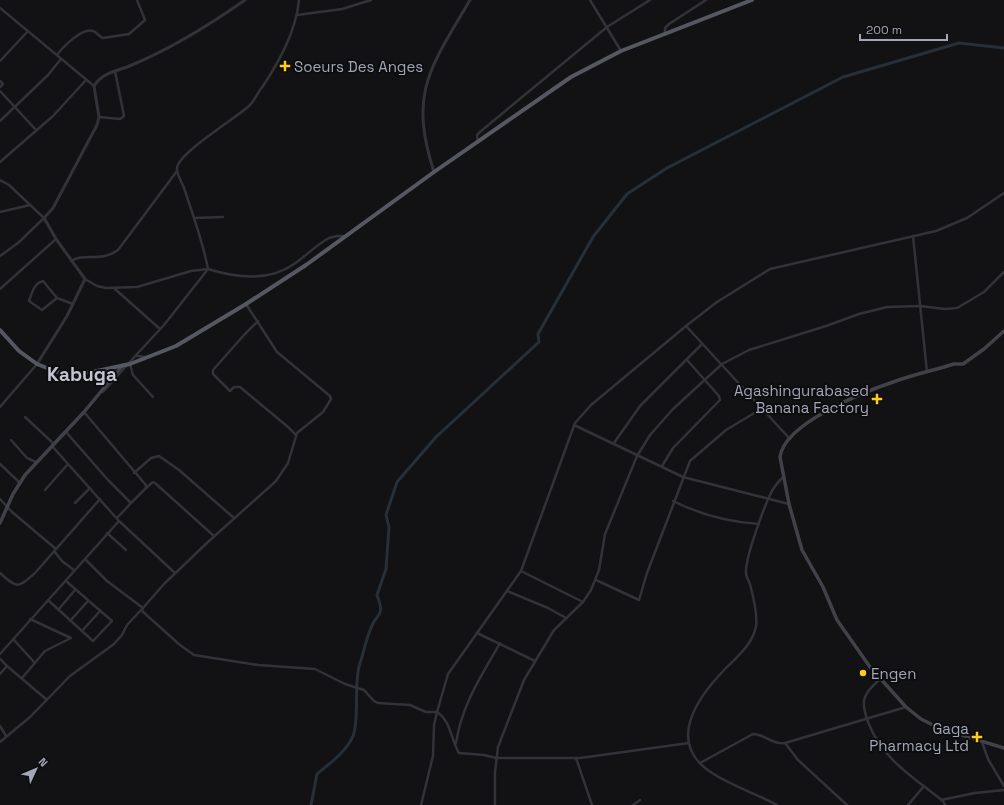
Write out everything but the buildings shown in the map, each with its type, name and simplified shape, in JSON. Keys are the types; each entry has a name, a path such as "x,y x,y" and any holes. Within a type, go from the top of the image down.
{"highway":[{"path":"0,330 19,351 37,364 58,372 74,374 130,364 182,343 306,265 434,172 571,77 621,51 752,0"}],"main road":[{"path":"1004,331 984,349 963,364 954,364 896,380 842,403 812,419 790,439 781,451 780,457 788,504 802,550 823,587 837,620 880,679 906,707 939,728 1004,748"},
{"path":"0,523 20,482 36,462 84,412 123,365"}],"street":[{"path":"57,55 67,42 88,30 93,30 103,38 129,34 145,20 136,0"},
{"path":"0,256 18,243 53,208 99,117 94,86 97,80 143,60 189,37 245,0"},
{"path":"208,269 194,218 177,171 177,165 184,156 214,131 239,114 255,98 271,73 287,43 297,15 299,0"},
{"path":"297,15 342,9 371,0"},
{"path":"434,172 424,135 423,98 434,62 470,0"},
{"path":"590,0 621,51"},
{"path":"478,142 478,135 481,131 607,27 650,0"},
{"path":"697,0 700,4"},
{"path":"665,34 665,28 669,24 706,0"},
{"path":"0,9 94,86"},
{"path":"0,61 28,31"},
{"path":"0,121 48,76 61,59"},
{"path":"99,117 120,119 124,116 115,71"},
{"path":"0,162 52,116 86,80"},
{"path":"0,81 3,84 0,87"},
{"path":"0,91 36,130"},
{"path":"71,261 78,257 92,258 109,256 118,250 177,171"},
{"path":"0,180 9,185 44,218 56,239 85,279 101,288 137,287 191,271 208,269 247,277 271,275 287,269 329,238 345,236"},
{"path":"421,805 433,756 434,725 448,674 520,571 574,425 591,405 717,302 770,269 936,231 967,218 1004,193"},
{"path":"0,212 30,205"},
{"path":"194,218 223,217"},
{"path":"913,236 927,372"},
{"path":"0,289 56,239"},
{"path":"90,405 130,364 208,269"},
{"path":"495,805 496,758 502,737 524,680 554,630 583,602 596,580 605,534 637,456 650,435 673,409 722,364 749,350 859,314 887,307 920,306 946,309 957,308 984,292 1004,272"},
{"path":"0,407 2,402 37,364 73,304 85,279"},
{"path":"57,298 42,310 29,300 37,284 43,281 57,298 73,304"},
{"path":"114,288 160,329"},
{"path":"0,742 47,700 70,676 118,640 126,627 175,573 278,478 288,462 296,435 330,404 331,397 277,352 246,304"},
{"path":"258,321 213,370 213,374 230,391 234,387 240,387 296,435"},
{"path":"686,326 790,439"},
{"path":"614,444 640,406 702,344"},
{"path":"139,352 137,356 149,357"},
{"path":"662,466 673,448 720,400 720,397 687,360"},
{"path":"130,364 133,375 153,397"},
{"path":"596,580 639,600 647,573 682,477 695,455 737,423 761,409"},
{"path":"84,412 134,473 147,486"},
{"path":"25,417 53,445 68,464 118,519 175,573"},
{"path":"574,425 637,456 662,466 682,477 712,486 788,504"},
{"path":"66,432 108,480 131,503"},
{"path":"12,440 27,458 36,462"},
{"path":"134,473 151,458 159,456 179,470 234,518"},
{"path":"0,464 20,482"},
{"path":"45,490 68,464"},
{"path":"776,805 712,773 700,763 693,753 689,743 689,721 700,698 717,677 744,650 754,633 756,616 750,584 746,574 750,550 769,499 784,476"},
{"path":"0,654 30,619 66,581 74,570 85,560 131,503 147,486 153,482 214,536"},
{"path":"75,503 90,488"},
{"path":"0,499 12,512 55,550 62,561 74,570"},
{"path":"0,573 12,584 21,586 35,573 100,499"},
{"path":"674,501 694,511 712,517 759,524"},
{"path":"107,533 126,550"},
{"path":"85,560 142,609 180,645 194,655 258,665 315,669 345,684 366,691 374,701 378,703 410,705 426,712 437,712 443,718 452,734 459,753 461,754 484,755 496,758 576,758 689,743"},
{"path":"520,571 583,602"},
{"path":"48,600 93,642 103,632 112,621 66,581"},
{"path":"58,610 76,590"},
{"path":"507,591 548,608 566,618"},
{"path":"70,621 88,601"},
{"path":"82,631 100,611"},
{"path":"22,678 45,651 71,638 30,619"},
{"path":"477,633 535,661"},
{"path":"13,639 35,662"},
{"path":"455,745 462,718 471,694 479,677 500,643"},
{"path":"0,659 47,700"},
{"path":"0,674 7,666"},
{"path":"880,679 866,694 864,702 868,719 876,738 890,758 941,800 945,805"},
{"path":"700,763 753,734 760,735 777,743 784,743 906,707"},
{"path":"0,726 6,736"},
{"path":"982,741 988,760 1004,786"},
{"path":"784,743 798,760 847,805"},
{"path":"576,758 592,805"},
{"path":"908,805 924,786"},
{"path":"941,800 975,793 1004,790"},
{"path":"633,805 640,800"}],"waterway":[{"path":"311,805 317,774 347,747 353,736 356,720 358,672 369,632 381,608 377,595 386,569 389,527 386,515 397,482 436,437 539,342 538,334 593,237 627,194 667,168 843,77 959,43 1004,48"}],"place":[{"name":"Soeurs Des Anges","path":"285,66"},
{"name":"Agashingurabased Banana Factory","path":"877,399"},
{"name":"Engen","path":"863,673"},
{"name":"Gaga Pharmacy Ltd","path":"977,737"}],"district":[{"name":"Kabuga","path":"82,374"}]}
